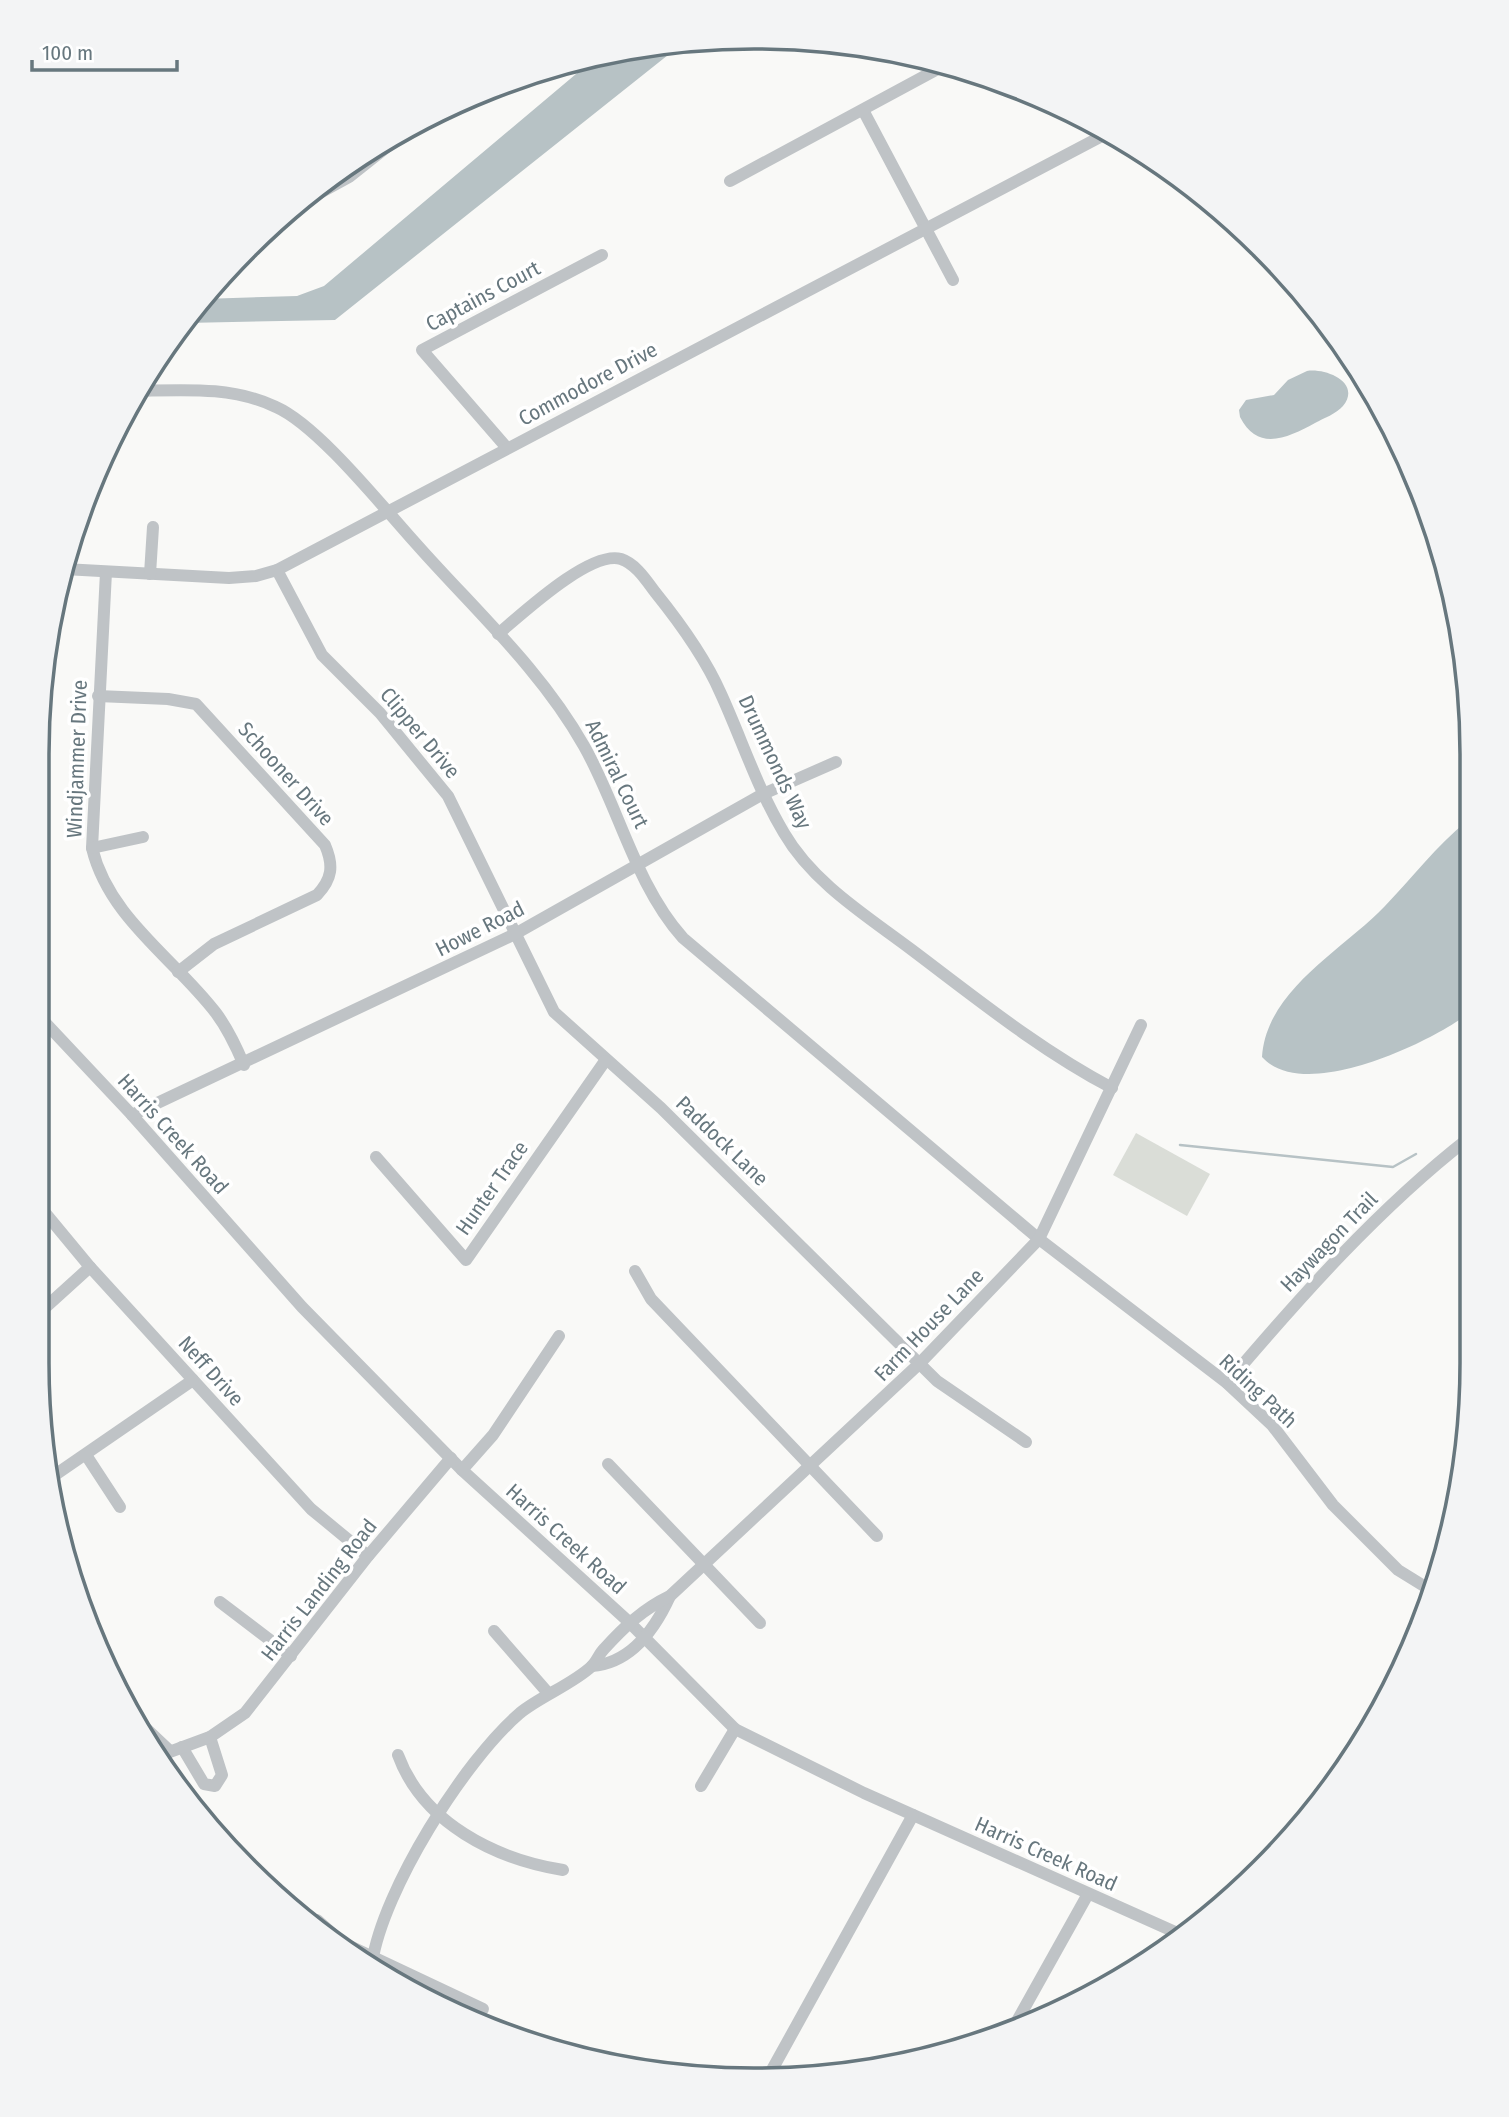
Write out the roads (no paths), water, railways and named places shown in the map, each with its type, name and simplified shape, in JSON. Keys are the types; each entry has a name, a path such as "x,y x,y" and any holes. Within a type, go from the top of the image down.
{"street":[{"path":"730,181 932,72"},
{"path":"863,110 953,280"},
{"name":"Commodore Drive","path":"74,570 229,578 277,570 1097,139"},
{"name":"Captains Court","path":"508,448 422,350 602,255"},
{"name":"Admiral Court","path":"151,391 209,390 255,397 280,408 301,422 538,678 570,722 599,775 660,909 683,938 1039,1239"},
{"path":"150,574 153,527"},
{"name":"Drummonds Way","path":"498,634 542,598 587,567 608,558 624,560 639,572 703,660 720,691 763,794 784,835 808,866 837,893 1027,1037 1069,1065 1112,1088"},
{"name":"Clipper Drive","path":"277,570 322,655 380,713 448,796 515,934"},
{"name":"Windjammer Drive","path":"106,572 92,848 106,888 119,908 229,1032 244,1065"},
{"name":"Schooner Drive","path":"98,696 168,699 196,704 325,845 330,857 332,870 327,885 317,895 214,944 178,972"},
{"name":"Howe Road","path":"132,1115 244,1065 515,934 763,794 836,762"},
{"path":"92,848 143,837"},
{"name":"Paddock Lane","path":"515,934 554,1012 605,1061 661,1108 937,1381 1026,1442"},
{"name":"Farm House Lane","path":"592,1666 601,1652 629,1622 649,1606 670,1596 919,1364 1039,1239 1141,1025"},
{"name":"Harris Creek Road","path":"49,1027 132,1115 302,1307 463,1471 629,1622 735,1730 913,1815 1172,1931"},
{"name":"Hunter Trace","path":"376,1157 466,1260 605,1061"},
{"name":"Haywagon Trail","path":"1227,1383 1282,1318 1422,1175 1460,1145"},
{"name":"Neff Drive","path":"49,1217 90,1267 312,1509 368,1556"},
{"name":"Riding Path","path":"1039,1239 1227,1383 1272,1425 1352,1524 1398,1570 1424,1586"},
{"path":"49,1304 90,1267"},
{"path":"635,1271 650,1299 877,1536"},
{"path":"463,1471 493,1435 559,1336"},
{"path":"58,1473 194,1380"},
{"path":"86,1455 120,1507"},
{"name":"Harris Landing Road","path":"167,1753 210,1737 244,1713 368,1556 451,1458"},
{"path":"608,1464 760,1623"},
{"name":"Farm House Lane","path":"592,1666 609,1665 644,1638 658,1621 670,1596"},
{"path":"220,1602 290,1656"},
{"path":"494,1631 548,1693"},
{"path":"373,1955 388,1906 439,1812 488,1744 523,1711 592,1666"},
{"path":"701,1786 735,1730"},
{"path":"155,1733 176,1749 204,1784 215,1786 222,1775 210,1737"},
{"path":"398,1755 407,1779 460,1832 492,1852 526,1864 563,1870"},
{"path":"773,2067 913,1815"},
{"path":"1020,2016 1088,1894"},
{"path":"405,1975 482,2009"}],"waterway":[{"path":"1180,1145 1393,1167 1416,1154"}]}
